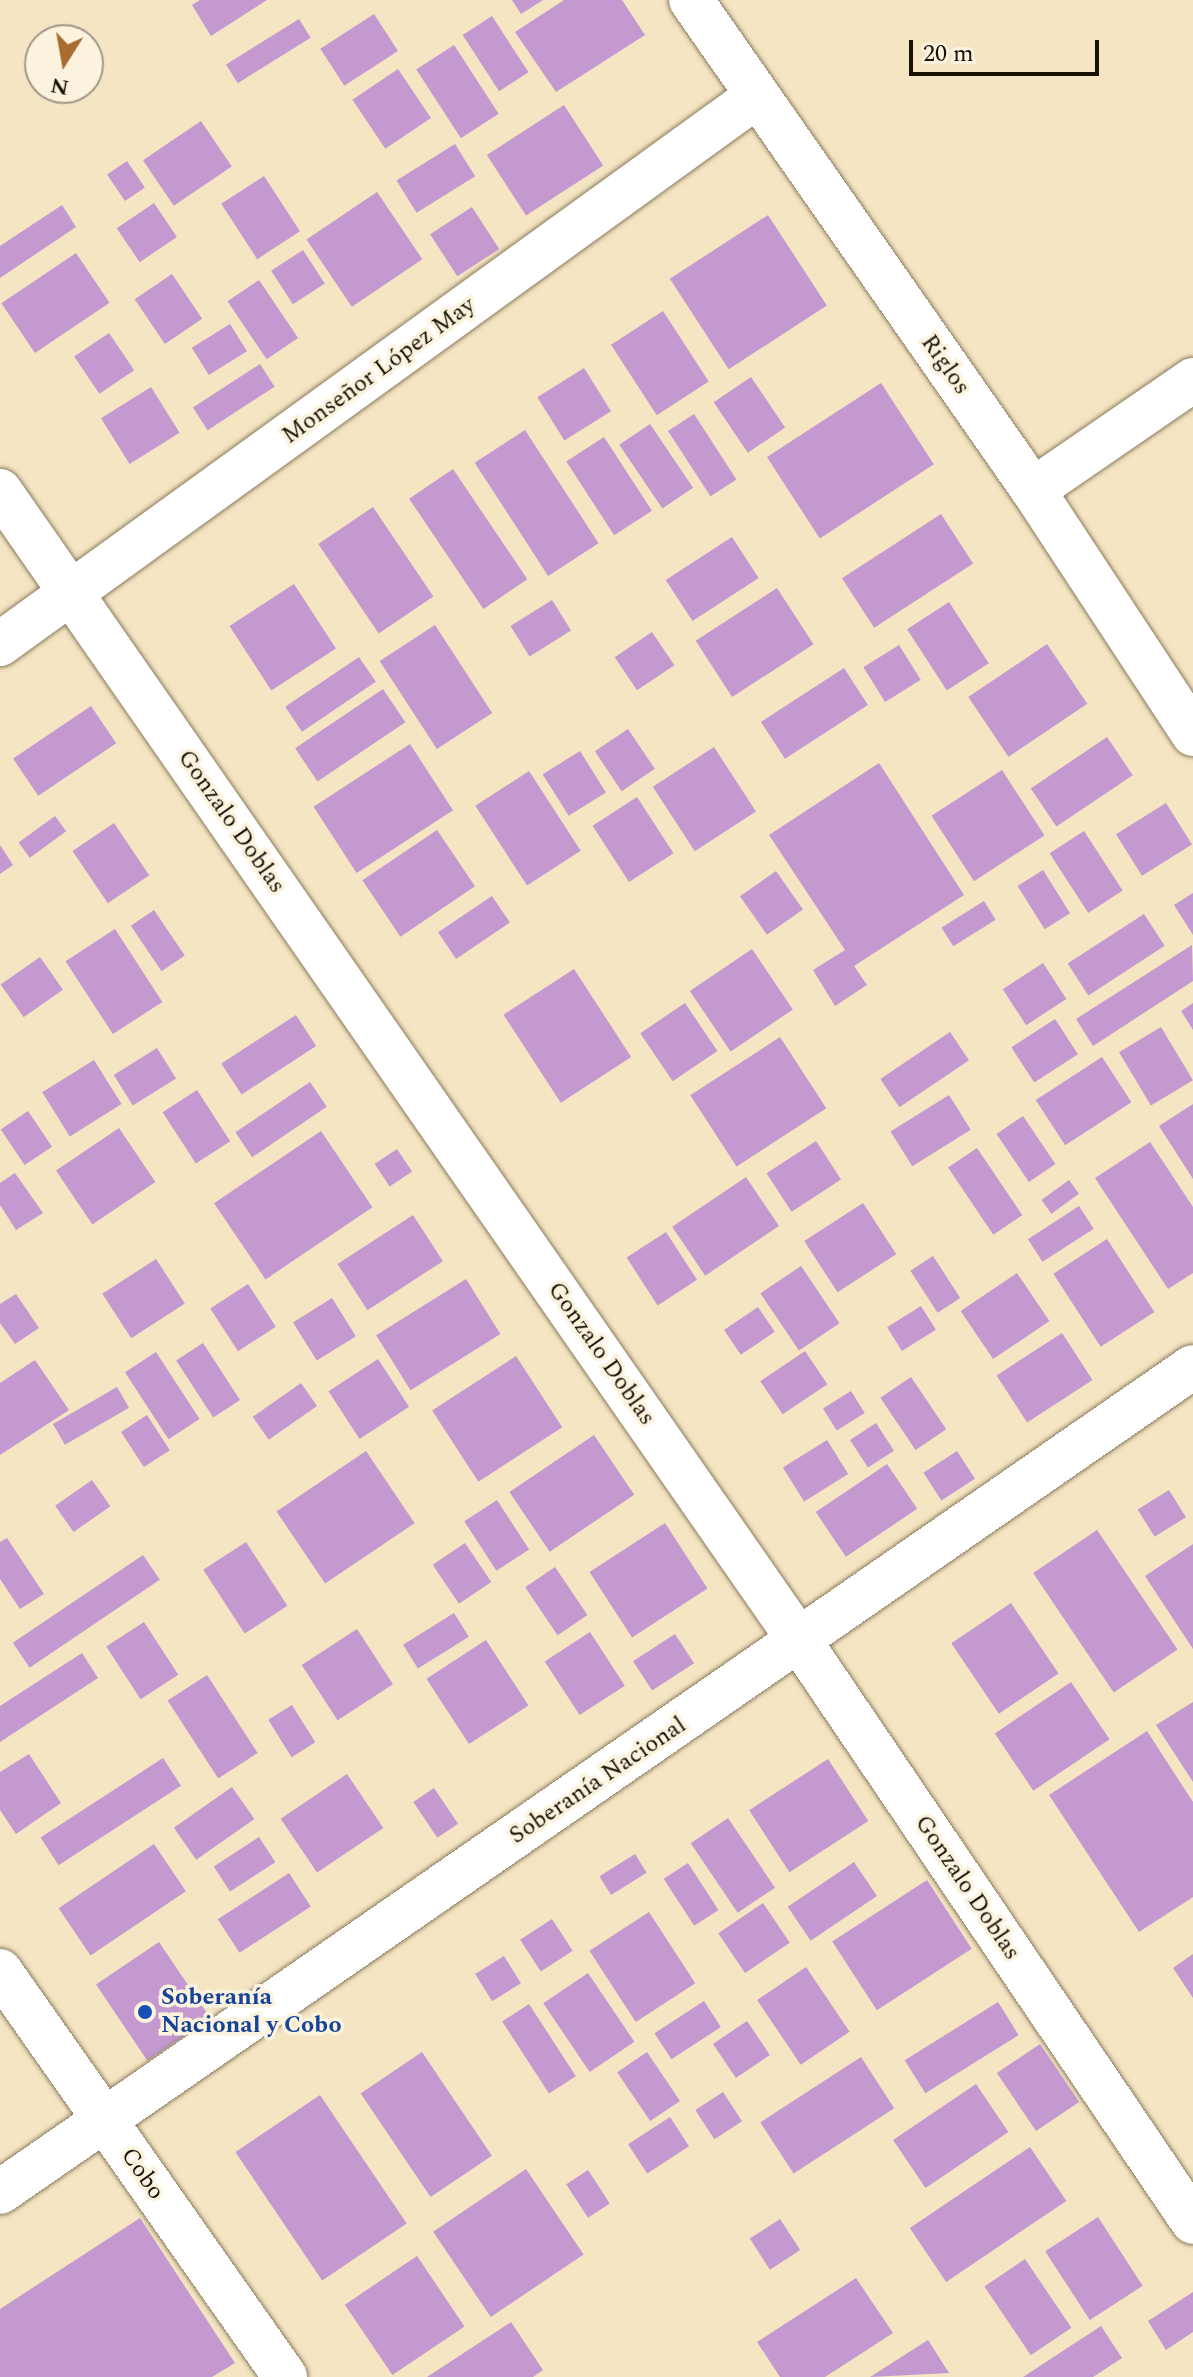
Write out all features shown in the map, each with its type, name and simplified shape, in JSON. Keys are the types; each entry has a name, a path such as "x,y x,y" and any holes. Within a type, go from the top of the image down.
{"street":[{"name":"Riglos","path":"691,0 1033,490 1193,734"},
{"name":"Monseñor López May","path":"0,644 757,96"},
{"path":"1033,490 1193,380"},
{"name":"Gonzalo Doblas","path":"0,491 801,1643 1193,2222"},
{"name":"Soberanía Nacional","path":"0,2192 801,1643 1193,1367"},
{"name":"Cobo","path":"0,1971 285,2377"}],"building":[{"path":"200,0 267,0 211,36 192,5"},
{"path":"512,0 543,0 521,14"},
{"path":"564,0 622,0 645,35 556,92 515,32"},
{"path":"374,14 398,51 344,86 320,49"},
{"path":"492,16 528,72 499,91 463,35"},
{"path":"299,19 311,38 238,83 226,65"},
{"path":"454,45 499,114 461,138 416,70"},
{"path":"398,69 431,118 385,149 352,100"},
{"path":"564,105 603,165 526,215 487,155"},
{"path":"201,121 232,167 174,206 143,160"},
{"path":"455,144 475,176 417,213 396,181"},
{"path":"127,161 145,188 125,201 107,174"},
{"path":"264,176 300,231 257,259 221,204"},
{"path":"377,192 422,259 352,307 307,240"},
{"path":"154,203 177,237 140,262 117,228"},
{"path":"62,205 76,227 0,278 0,246"},
{"path":"472,207 499,249 457,276 430,234"},
{"path":"768,215 827,306 729,369 670,279"},
{"path":"303,250 325,284 293,304 271,271"},
{"path":"76,253 110,303 35,353 1,303"},
{"path":"172,274 202,319 165,344 135,299"},
{"path":"259,280 298,338 267,359 227,301"},
{"path":"663,311 709,381 657,415 611,345"},
{"path":"230,324 247,351 209,375 192,348"},
{"path":"109,333 134,370 99,394 74,356"},
{"path":"260,364 275,387 208,430 193,408"},
{"path":"584,368 611,411 564,440 537,397"},
{"path":"751,377 785,428 748,453 714,402"},
{"path":"881,383 934,464 820,538 767,457"},
{"path":"151,387 180,433 130,464 101,418"},
{"path":"694,414 736,479 710,496 668,431"},
{"path":"650,424 693,488 662,509 619,445"},
{"path":"525,430 599,543 548,576 475,463"},
{"path":"604,437 652,511 614,535 566,462"},
{"path":"453,469 527,579 483,609 409,499"},
{"path":"373,507 433,597 379,633 318,544"},
{"path":"941,514 973,563 874,628 842,578"},
{"path":"732,537 759,578 692,621 666,580"},
{"path":"294,584 336,649 271,691 229,626"},
{"path":"777,588 813,644 732,697 696,641"},
{"path":"552,600 571,631 530,656 510,626"},
{"path":"949,602 989,663 947,690 907,629"},
{"path":"435,625 492,713 437,749 380,661"},
{"path":"652,632 674,665 637,690 615,657"},
{"path":"1047,644 1087,704 1009,757 968,697"},
{"path":"899,645 921,680 885,702 863,667"},
{"path":"359,657 376,682 302,732 285,707"},
{"path":"844,668 868,705 785,759 761,722"},
{"path":"383,689 405,722 317,781 295,748"},
{"path":"91,706 116,743 38,796 13,759"},
{"path":"628,729 655,769 622,791 595,751"},
{"path":"1107,737 1133,775 1056,827 1031,788"},
{"path":"410,744 453,810 357,873 314,807"},
{"path":"714,747 756,812 695,851 653,787"},
{"path":"580,751 606,793 569,816 543,774"},
{"path":"879,763 964,895 854,966 867,985 835,1006 813,970 845,950 769,835"},
{"path":"1002,770 1044,835 974,881 932,816"},
{"path":"529,771 581,851 527,886 475,806"},
{"path":"637,797 673,853 629,882 593,826"},
{"path":"1166,803 1192,845 1142,876 1116,834"},
{"path":"55,816 66,831 30,858 19,842"},
{"path":"114,823 149,875 108,903 73,851"},
{"path":"437,830 475,886 400,937 362,880"},
{"path":"1084,831 1123,891 1088,913 1050,853"},
{"path":"0,845 13,865 0,874"},
{"path":"1043,870 1070,913 1045,929 1018,886"},
{"path":"776,871 803,910 767,935 740,896"},
{"path":"1193,893 1193,935 1174,905"},
{"path":"492,896 510,923 456,959 438,932"},
{"path":"984,901 996,920 953,946 942,927"},
{"path":"154,910 185,956 162,971 131,926"},
{"path":"1144,914 1165,946 1088,995 1068,964"},
{"path":"115,929 162,1002 113,1034 66,961"},
{"path":"1192,945 1193,981 1093,1046 1076,1019"},
{"path":"752,949 793,1010 731,1051 690,991"},
{"path":"40,957 63,990 24,1017 1,985"},
{"path":"1043,963 1066,999 1026,1025 1003,989"},
{"path":"574,969 631,1057 561,1103 504,1015"},
{"path":"685,1003 717,1051 673,1081 640,1033"},
{"path":"1193,1003 1193,1030 1181,1011"},
{"path":"296,1015 316,1046 242,1095 221,1063"},
{"path":"1055,1019 1078,1054 1034,1083 1011,1047"},
{"path":"1161,1027 1193,1080 1151,1105 1119,1052"},
{"path":"950,1032 969,1060 899,1107 880,1079"},
{"path":"780,1037 826,1108 737,1167 690,1095"},
{"path":"157,1048 176,1079 133,1106 114,1075"},
{"path":"1102,1057 1131,1102 1065,1145 1036,1100"},
{"path":"94,1060 122,1104 70,1136 42,1092"},
{"path":"310,1082 327,1107 252,1157 235,1132"},
{"path":"197,1090 230,1141 196,1163 163,1112"},
{"path":"949,1095 971,1130 912,1166 890,1132"},
{"path":"1193,1104 1193,1179 1159,1126"},
{"path":"28,1111 52,1147 25,1165 1,1129"},
{"path":"1023,1116 1055,1164 1029,1182 996,1134"},
{"path":"119,1128 155,1182 92,1224 56,1170"},
{"path":"321,1131 372,1207 265,1279 214,1203"},
{"path":"816,1141 841,1180 792,1212 767,1173"},
{"path":"1150,1142 1193,1207 1193,1273 1168,1289 1095,1178"},
{"path":"977,1148 1022,1215 993,1235 948,1168"},
{"path":"397,1149 412,1171 390,1186 375,1164"},
{"path":"15,1173 43,1213 16,1230 0,1205 0,1183"},
{"path":"746,1177 779,1226 705,1276 672,1227"},
{"path":"1069,1180 1079,1194 1051,1214 1041,1200"},
{"path":"863,1203 896,1254 838,1292 804,1241"},
{"path":"1079,1206 1094,1229 1043,1262 1028,1239"},
{"path":"413,1215 443,1261 367,1310 338,1264"},
{"path":"666,1232 697,1280 658,1305 627,1258"},
{"path":"1107,1239 1154,1312 1101,1347 1053,1274"},
{"path":"933,1256 960,1298 938,1313 910,1271"},
{"path":"156,1259 185,1303 131,1338 102,1294"},
{"path":"801,1266 840,1323 799,1351 760,1293"},
{"path":"1017,1273 1049,1321 993,1359 961,1311"},
{"path":"466,1279 500,1334 411,1390 376,1335"},
{"path":"248,1284 276,1327 238,1351 210,1309"},
{"path":"16,1294 39,1328 15,1344 0,1323 0,1304"},
{"path":"332,1298 356,1336 317,1361 293,1322"},
{"path":"921,1306 936,1330 902,1351 887,1327"},
{"path":"758,1307 775,1332 741,1355 724,1330"},
{"path":"1062,1333 1092,1380 1027,1422 997,1375"},
{"path":"203,1343 240,1400 213,1417 176,1360"},
{"path":"805,1351 827,1384 783,1414 760,1381"},
{"path":"156,1352 200,1419 169,1439 125,1372"},
{"path":"516,1356 562,1427 478,1482 432,1410"},
{"path":"378,1359 409,1407 360,1439 329,1391"},
{"path":"35,1360 69,1410 0,1455 0,1383"},
{"path":"911,1377 946,1429 916,1450 880,1398"},
{"path":"301,1383 317,1406 269,1440 253,1417"},
{"path":"117,1387 129,1408 65,1445 53,1424"},
{"path":"851,1391 865,1413 837,1431 823,1408"},
{"path":"147,1415 170,1450 144,1467 121,1432"},
{"path":"876,1423 894,1451 868,1468 850,1440"},
{"path":"594,1435 634,1495 550,1552 509,1492"},
{"path":"827,1440 848,1474 804,1501 783,1468"},
{"path":"366,1451 415,1523 325,1584 276,1511"},
{"path":"957,1451 975,1479 941,1500 923,1473"},
{"path":"887,1464 917,1509 846,1557 816,1512"},
{"path":"92,1480 110,1506 73,1532 55,1506"},
{"path":"1169,1490 1186,1517 1155,1537 1138,1510"},
{"path":"497,1500 529,1549 496,1571 464,1521"},
{"path":"665,1523 707,1588 632,1637 590,1572"},
{"path":"1097,1530 1178,1649 1114,1692 1033,1573"},
{"path":"7,1538 44,1594 20,1609 0,1579 0,1542"},
{"path":"246,1542 287,1606 245,1634 203,1570"},
{"path":"465,1543 491,1582 459,1604 433,1565"},
{"path":"1193,1544 1193,1649 1145,1576"},
{"path":"143,1555 160,1580 30,1668 13,1643"},
{"path":"555,1567 587,1615 558,1635 525,1587"},
{"path":"1011,1603 1059,1673 999,1714 951,1643"},
{"path":"454,1613 469,1637 418,1669 403,1645"},
{"path":"144,1622 178,1675 141,1699 106,1647"},
{"path":"357,1629 393,1684 338,1720 302,1665"},
{"path":"590,1632 625,1686 580,1715 545,1661"},
{"path":"675,1634 694,1663 652,1691 633,1661"},
{"path":"486,1640 528,1705 469,1744 426,1679"},
{"path":"82,1653 98,1678 0,1742 0,1706"},
{"path":"207,1675 258,1753 218,1779 168,1701"},
{"path":"1071,1682 1110,1739 1033,1791 995,1733"},
{"path":"1193,1702 1193,1782 1156,1725"},
{"path":"292,1705 315,1742 292,1757 268,1720"},
{"path":"1147,1731 1193,1802 1193,1897 1139,1932 1049,1795"},
{"path":"29,1754 61,1803 16,1834 0,1810 0,1772"},
{"path":"163,1758 181,1786 59,1865 41,1838"},
{"path":"828,1759 868,1821 789,1872 749,1810"},
{"path":"347,1774 383,1828 317,1873 281,1819"},
{"path":"232,1787 254,1819 196,1860 174,1828"},
{"path":"434,1788 458,1824 437,1838 413,1802"},
{"path":"728,1818 775,1888 738,1913 691,1843"},
{"path":"259,1837 275,1862 230,1892 214,1866"},
{"path":"154,1844 186,1891 91,1956 59,1908"},
{"path":"635,1854 647,1873 611,1895 599,1876"},
{"path":"854,1862 877,1896 811,1941 788,1907"},
{"path":"688,1863 718,1910 694,1926 664,1879"},
{"path":"289,1873 311,1907 239,1953 218,1919"},
{"path":"927,1880 972,1949 877,2010 832,1942"},
{"path":"763,1903 790,1943 745,1973 718,1933"},
{"path":"649,1912 695,1983 636,2022 589,1951"},
{"path":"552,1919 573,1951 541,1972 520,1940"},
{"path":"159,1942 210,2018 147,2061 96,1984"},
{"path":"1193,1954 1193,1998 1173,1968"},
{"path":"504,1956 521,1983 492,2001 475,1974"},
{"path":"806,1967 850,2032 801,2065 757,2000"},
{"path":"588,1973 634,2042 590,2072 543,2003"},
{"path":"704,2001 721,2027 671,2059 655,2033"},
{"path":"998,2002 1019,2035 925,2093 905,2060"},
{"path":"529,2004 576,2076 549,2094 502,2021"},
{"path":"747,2021 770,2055 736,2078 713,2044"},
{"path":"1040,2044 1079,2102 1036,2131 997,2073"},
{"path":"422,2052 492,2156 431,2197 361,2093"},
{"path":"647,2052 680,2101 650,2121 617,2072"},
{"path":"861,2057 894,2108 794,2174 760,2122"},
{"path":"976,2084 1008,2132 926,2188 893,2140"},
{"path":"723,2092 742,2121 714,2139 695,2110"},
{"path":"320,2095 407,2224 322,2281 235,2152"},
{"path":"670,2117 689,2146 647,2174 628,2144"},
{"path":"1030,2147 1066,2201 946,2282 910,2228"},
{"path":"526,2169 584,2254 491,2317 433,2232"},
{"path":"588,2170 610,2204 588,2218 566,2184"},
{"path":"1098,2217 1143,2286 1090,2320 1045,2251"},
{"path":"140,2218 235,2363 212,2377 0,2377 0,2309"},
{"path":"780,2219 800,2250 770,2270 750,2239"},
{"path":"417,2256 465,2326 392,2375 345,2305"},
{"path":"1025,2259 1071,2328 1031,2355 984,2286"},
{"path":"856,2278 893,2333 825,2377 780,2377 757,2342"},
{"path":"1193,2292 1193,2332 1166,2350 1148,2321"},
{"path":"511,2322 543,2370 533,2377 427,2377"},
{"path":"1101,2326 1122,2358 1093,2377 1023,2377"},
{"path":"928,2340 949,2373 870,2377"}],"place":[{"name":"Soberanía Nacional y Cobo","path":"145,2012"}]}
